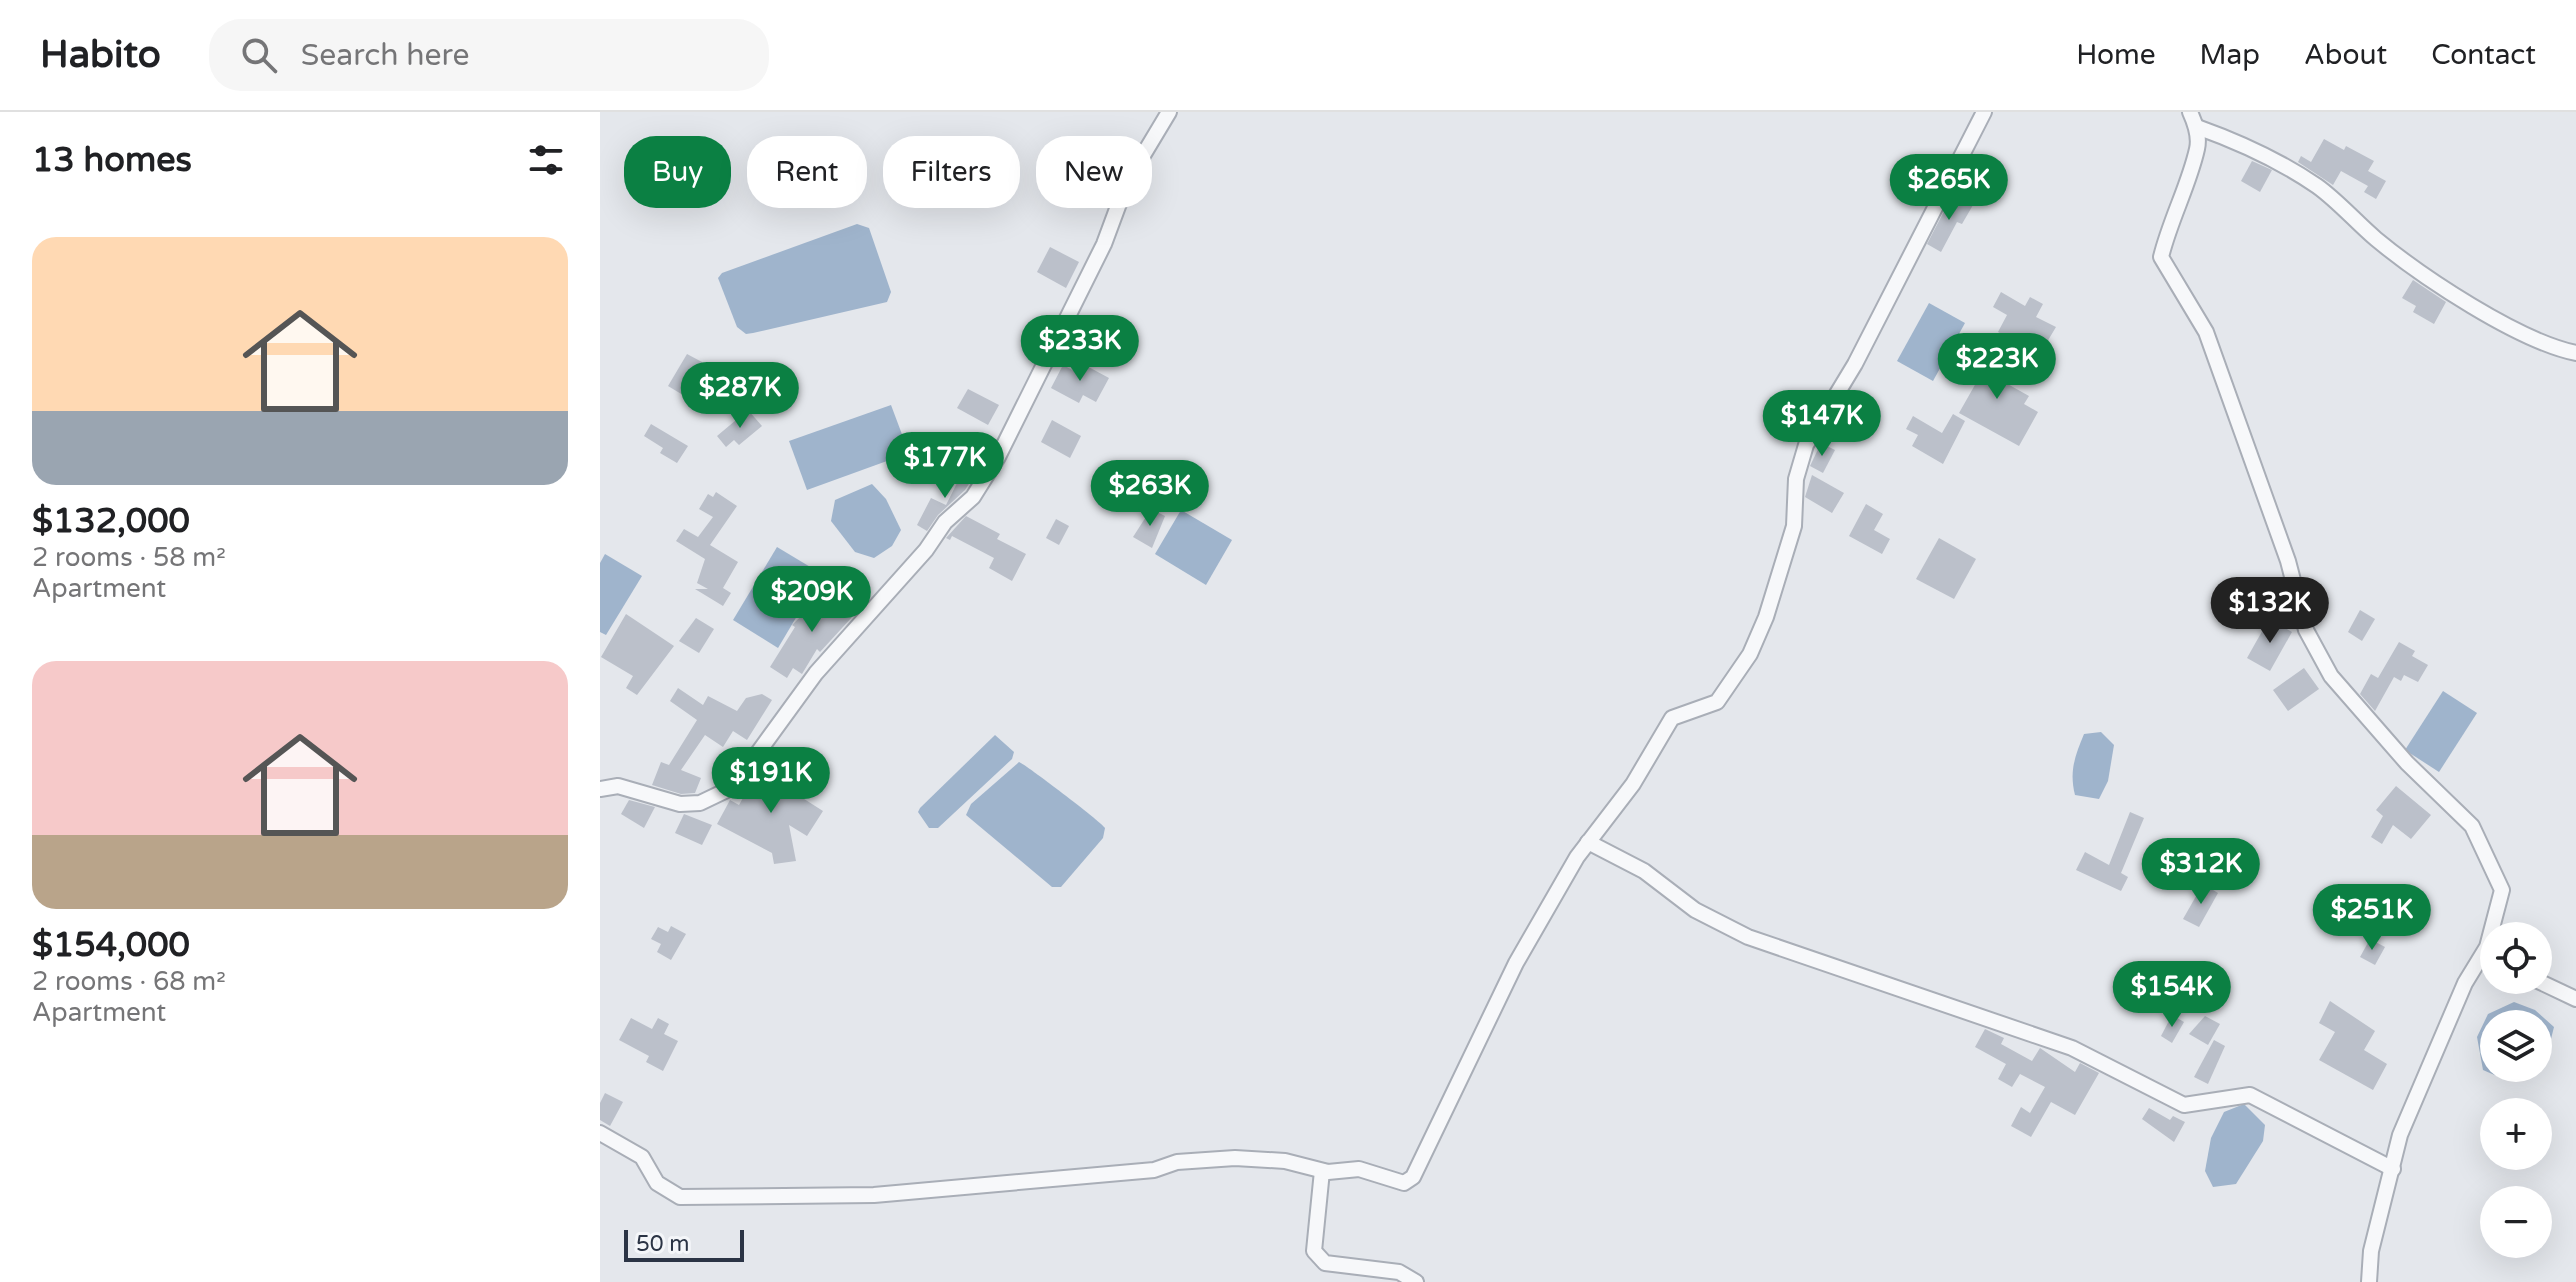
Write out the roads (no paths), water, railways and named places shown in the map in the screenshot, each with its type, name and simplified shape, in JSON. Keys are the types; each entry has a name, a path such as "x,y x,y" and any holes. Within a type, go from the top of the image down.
{"street":[{"path":"600,789 618,786 680,804 700,803 725,791 741,774 816,673 926,550 945,522 973,497 998,457 1104,244 1127,182 1169,112"},
{"path":"600,1133 642,1157 657,1183 680,1197 874,1195 1154,1170 1177,1162 1235,1158 1285,1161 1322,1171 1359,1169 1404,1183 1413,1177 1516,963 1588,842 1633,784 1672,718 1717,702 1750,654 1766,617 1794,526 1796,479 1806,445 1855,364 1984,112"},
{"path":"2190,112 2197,127 2198,147 2171,217 2161,257 2206,332 2288,561 2306,630 2331,676 2407,763 2472,826 2502,890 2496,922"},
{"path":"2197,127 2248,145 2319,187 2378,241 2507,325 2554,349 2576,353"},
{"path":"1588,842 1644,871 1695,910 1748,937 2072,1048 2184,1105 2250,1095 2393,1169"},
{"path":"2369,1282 2371,1251 2400,1135 2465,983 2480,963"},
{"path":"2552,988 2576,999"},
{"path":"1322,1171 1314,1251 1317,1258 1325,1263 1399,1272 1416,1282"}],"water":[{"path":"857,224 869,228 891,292 887,302 753,333 746,334 737,327 718,278 722,273"},
{"path":"1929,303 1965,323 1933,381 1897,361"},
{"path":"891,405 909,453 807,490 789,441"},
{"path":"872,484 886,499 901,530 892,546 874,558 855,552 831,521 835,500"},
{"path":"1181,510 1232,540 1206,585 1155,554"},
{"path":"777,547 822,574 778,648 733,620"},
{"path":"605,554 642,576 606,635 600,632 600,563"},
{"path":"2443,691 2477,713 2439,772 2405,750"},
{"path":"2101,732 2114,745 2108,781 2099,799 2075,795 2074,764 2084,734"},
{"path":"995,735 1014,752 1012,759 938,828 929,828 918,812 920,808"},
{"path":"1019,762 1105,828 1103,838 1061,887 1052,887 966,815 971,804"},
{"path":"2514,1002 2535,1010 2497,1010"},
{"path":"2244,1104 2265,1125 2263,1141 2236,1184 2213,1187 2205,1171 2211,1138 2224,1112"}]}
